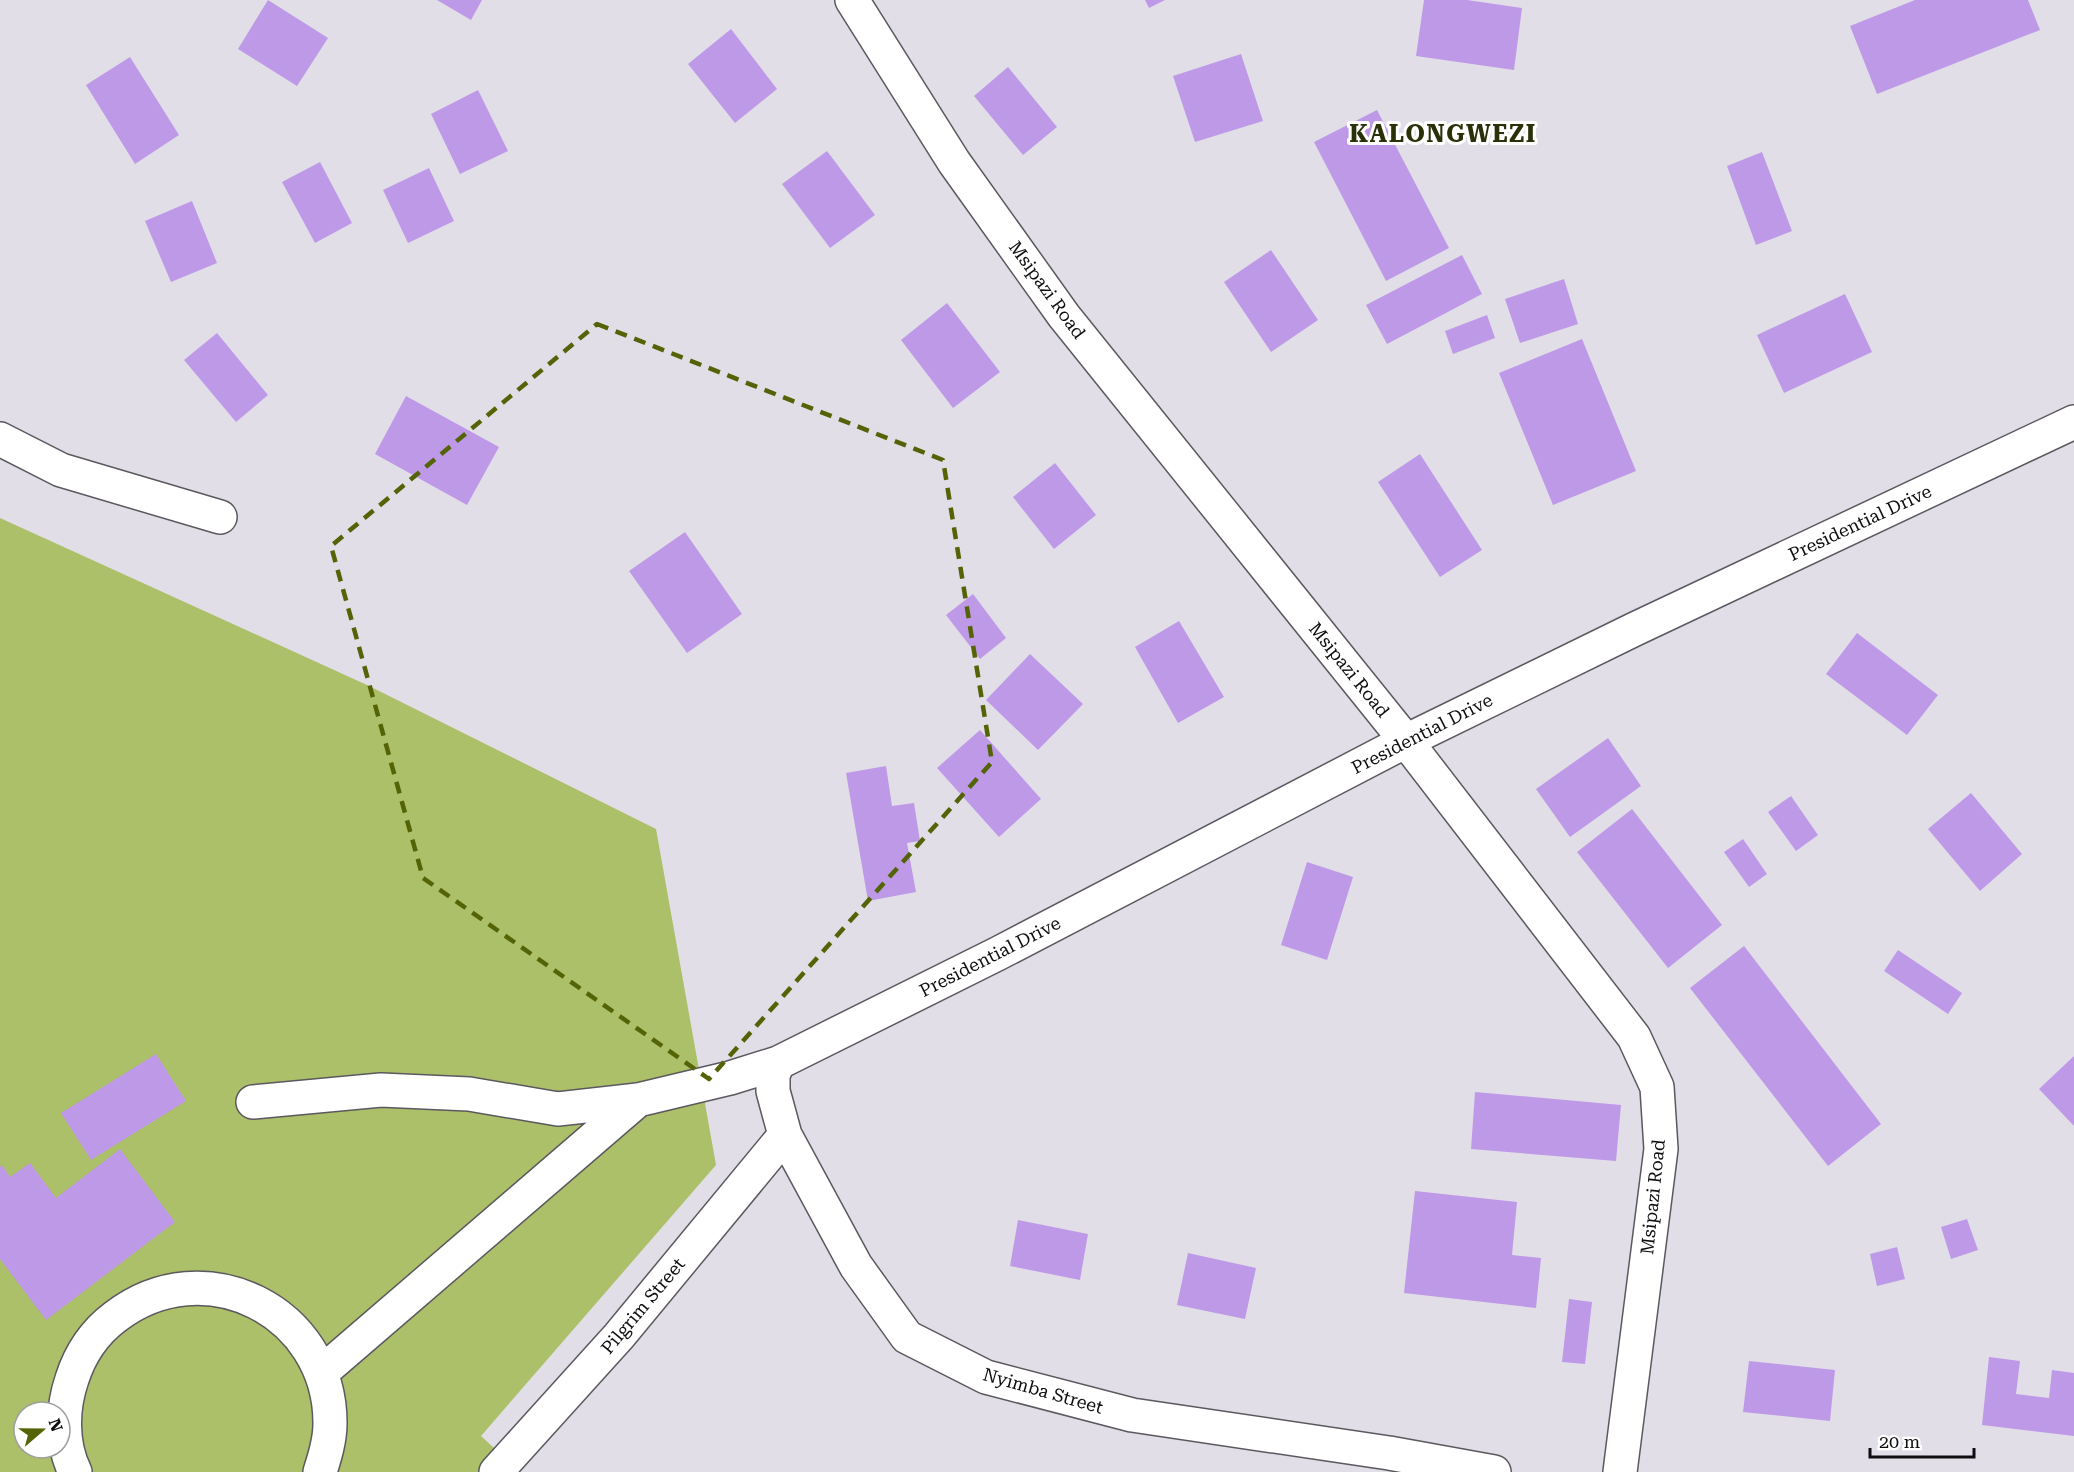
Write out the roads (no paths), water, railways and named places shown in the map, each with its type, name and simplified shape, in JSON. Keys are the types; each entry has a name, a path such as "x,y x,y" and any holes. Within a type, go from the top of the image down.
{"street":[{"name":"Msipazi Road","path":"852,0 954,162 1064,316 1406,741 1634,1037 1657,1087 1661,1149 1620,1472"},
{"name":"Presidential Drive","path":"253,1102 381,1090 468,1094 558,1109 638,1100 730,1078 778,1063 998,954 1406,741 1635,629 2074,422"},
{"path":"0,439 61,470 220,517"},
{"name":"Nyimba Street","path":"778,1063 773,1075 773,1091 785,1135 856,1266 907,1337 986,1377 1132,1415 1389,1453 1494,1472"},
{"path":"321,1373 638,1100"},
{"name":"Pilgrim Street","path":"496,1472 619,1336 785,1135"},
{"path":"75,1472 66,1443 64,1417 68,1392 76,1366 89,1344 106,1324 126,1308 149,1296 200,1287 226,1291 251,1299 274,1312 294,1329 310,1350 321,1373 328,1398 330,1425 327,1450 320,1472"}],"district":[{"name":"KALONGWEZI","path":"1443,134"}]}
